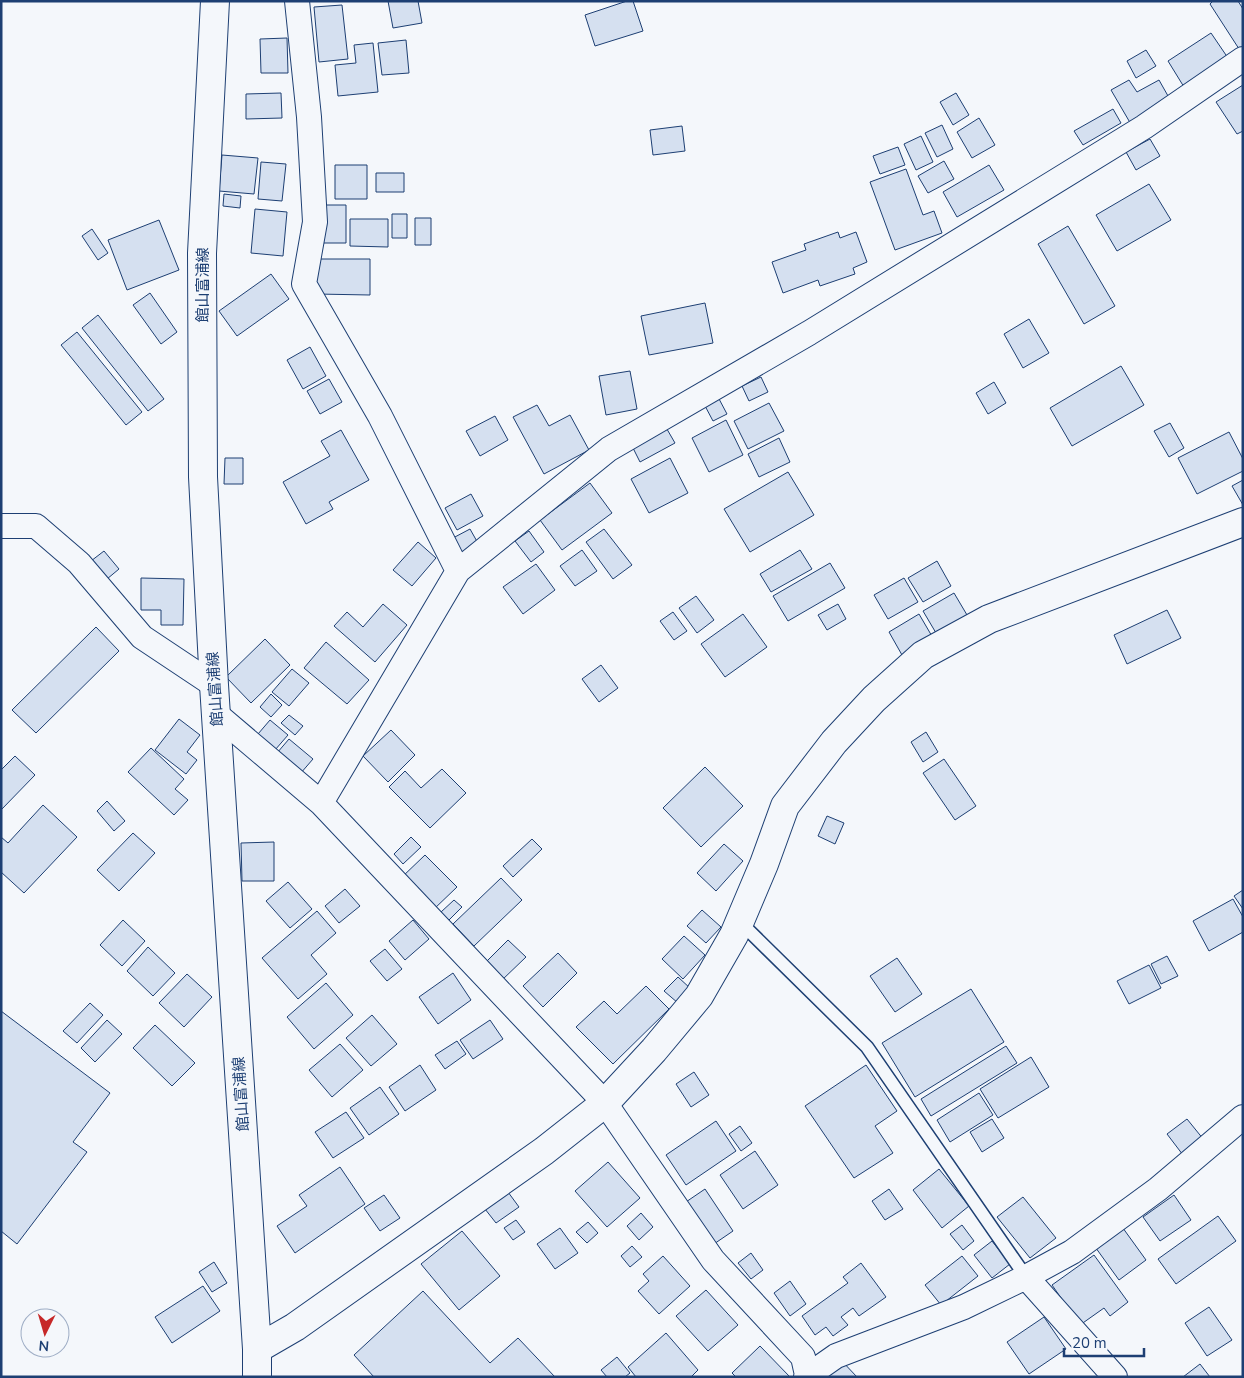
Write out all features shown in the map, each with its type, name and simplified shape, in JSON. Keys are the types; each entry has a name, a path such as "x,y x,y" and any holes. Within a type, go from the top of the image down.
{"main road":[{"name":"館山富浦線","path":"214,1 202,253 203,477 214,685 257,1349 257,1377"},
{"path":"257,1349 303,1321 544,1151 605,1103 654,1050 699,996 740,922 785,806 834,742 874,699 923,655 989,619 1243,522"}],"street":[{"path":"297,1 309,116 315,222 304,284 380,416 458,571"},
{"path":"320,803 458,571 609,449 834,318 1144,127 1243,59"},
{"path":"1,526 36,526 79,563 142,637 214,685"},
{"path":"216,714 320,803 605,1103 712,1260 803,1357 807,1376 836,1356 964,1307 1072,1252 1158,1189 1243,1117"},
{"path":"1026,1277 1115,1377"}],"lane":[{"path":"740,922 867,1047 1026,1277"}],"building":[{"path":"388,1 418,1 422,23 393,28"},
{"path":"627,1 633,1 643,31 595,46 585,15"},
{"path":"1213,1 1238,1 1243,9 1243,51 1241,52 1210,4"},
{"path":"342,5 348,59 319,62 314,7"},
{"path":"1211,33 1228,58 1184,87 1168,61"},
{"path":"287,38 288,73 261,73 260,39"},
{"path":"406,40 409,73 382,75 378,43"},
{"path":"373,43 378,92 338,96 335,65 356,63 354,45"},
{"path":"1146,50 1156,66 1136,78 1127,61"},
{"path":"1129,80 1137,92 1159,80 1172,103 1132,126 1111,90"},
{"path":"1243,85 1243,131 1237,134 1216,102"},
{"path":"281,93 282,118 246,119 246,94"},
{"path":"956,93 969,115 953,125 940,102"},
{"path":"1113,109 1121,123 1083,145 1074,131"},
{"path":"979,118 995,145 972,158 957,132"},
{"path":"942,125 953,149 937,157 925,133"},
{"path":"682,126 685,151 653,155 650,130"},
{"path":"921,136 933,162 916,170 904,144"},
{"path":"1150,139 1160,156 1136,170 1126,152"},
{"path":"898,147 905,165 880,174 873,156"},
{"path":"222,155 258,158 254,194 219,191"},
{"path":"944,161 954,179 928,193 918,176"},
{"path":"261,162 286,164 282,201 258,199"},
{"path":"335,165 367,165 367,199 335,199"},
{"path":"989,165 1004,190 957,217 943,192"},
{"path":"906,169 923,215 934,211 942,233 895,250 870,182"},
{"path":"376,173 404,173 404,192 376,192"},
{"path":"1149,184 1171,220 1117,251 1096,215"},
{"path":"224,194 241,196 240,208 223,206"},
{"path":"317,205 346,205 346,243 317,243"},
{"path":"255,209 287,212 283,256 251,253"},
{"path":"392,214 407,214 407,238 392,238"},
{"path":"415,218 431,218 431,245 415,245"},
{"path":"350,219 388,219 388,247 350,246"},
{"path":"159,220 179,270 127,290 108,240"},
{"path":"1068,226 1115,306 1084,324 1038,244"},
{"path":"92,229 108,253 98,260 82,236"},
{"path":"838,232 840,238 856,232 867,262 853,268 855,274 820,286 818,280 783,293 772,262 806,250 804,244"},
{"path":"316,259 370,259 370,295 316,294"},
{"path":"271,274 289,299 237,336 219,311"},
{"path":"150,293 177,332 161,344 133,305"},
{"path":"705,303 713,343 649,355 641,316"},
{"path":"98,315 164,399 148,411 82,328"},
{"path":"1029,319 1049,353 1023,368 1004,334"},
{"path":"77,332 142,412 126,425 61,345"},
{"path":"310,347 326,376 303,389 287,360"},
{"path":"1121,366 1144,405 1072,446 1050,408"},
{"path":"630,371 637,409 606,415 599,376"},
{"path":"761,377 768,392 749,401 742,386"},
{"path":"329,379 342,402 320,414 307,391"},
{"path":"994,382 1006,403 988,414 976,393"},
{"path":"718,397 727,414 713,421 704,404"},
{"path":"769,403 784,431 748,449 734,421"},
{"path":"537,405 549,426 570,415 589,450 544,474 513,417"},
{"path":"495,416 508,440 480,456 466,431"},
{"path":"726,420 743,455 709,472 692,438"},
{"path":"1170,423 1184,448 1169,457 1154,431"},
{"path":"664,424 675,443 640,462 630,442"},
{"path":"341,430 369,480 329,502 333,509 306,524 283,482 330,456 321,441"},
{"path":"1229,432 1243,459 1243,471 1197,494 1178,458"},
{"path":"779,438 790,462 759,477 748,454"},
{"path":"225,458 243,458 243,484 224,484"},
{"path":"670,458 688,493 649,513 631,479"},
{"path":"788,472 814,515 750,552 724,509"},
{"path":"1243,480 1243,505 1232,486"},
{"path":"590,483 612,513 562,550 540,520"},
{"path":"471,494 483,516 457,530 445,508"},
{"path":"470,529 479,545 462,555 453,538"},
{"path":"604,529 632,565 613,579 586,542"},
{"path":"529,531 544,552 531,562 515,541"},
{"path":"418,542 436,558 412,586 393,570"},
{"path":"582,550 597,571 575,586 560,566"},
{"path":"800,550 812,569 771,592 760,574"},
{"path":"104,551 119,569 107,579 91,561"},
{"path":"937,561 951,586 923,602 908,578"},
{"path":"830,563 845,588 788,621 773,596"},
{"path":"536,564 555,590 523,614 503,587"},
{"path":"141,578 184,579 183,625 161,625 161,610 141,610"},
{"path":"904,578 918,602 888,619 874,595"},
{"path":"954,593 970,620 939,638 923,611"},
{"path":"696,596 714,620 697,633 679,608"},
{"path":"383,604 407,625 375,662 334,626 347,612 363,627"},
{"path":"838,604 846,619 827,630 818,615"},
{"path":"1167,610 1181,638 1127,664 1114,635"},
{"path":"673,612 687,631 674,640 660,621"},
{"path":"743,614 767,647 725,677 701,644"},
{"path":"919,614 933,638 902,655 889,632"},
{"path":"96,627 119,651 36,733 12,710"},
{"path":"265,639 290,665 251,703 226,677"},
{"path":"326,642 369,680 347,704 304,668"},
{"path":"601,665 618,688 599,702 582,679"},
{"path":"292,669 309,683 289,706 272,692"},
{"path":"271,694 282,705 271,717 260,707"},
{"path":"289,715 303,726 295,735 281,723"},
{"path":"179,719 200,735 187,752 197,760 186,774 155,750"},
{"path":"270,720 288,735 275,750 258,734"},
{"path":"391,730 415,755 388,782 363,756"},
{"path":"926,732 938,752 923,762 911,742"},
{"path":"289,739 313,759 300,774 277,753"},
{"path":"151,748 184,779 175,789 188,800 174,815 128,772"},
{"path":"15,756 35,775 1,810 1,770"},
{"path":"944,759 976,806 955,820 923,773"},
{"path":"705,767 743,806 701,847 663,808"},
{"path":"442,769 466,793 430,828 389,787 405,771 421,788"},
{"path":"107,801 125,821 114,831 97,811"},
{"path":"43,805 77,837 24,893 1,872 1,837 8,843"},
{"path":"827,816 844,823 835,844 818,836"},
{"path":"133,833 155,853 119,891 97,870"},
{"path":"411,837 421,847 403,864 394,854"},
{"path":"532,839 542,849 513,877 503,866"},
{"path":"274,842 274,881 242,881 241,843"},
{"path":"724,844 743,861 716,891 697,873"},
{"path":"425,855 457,887 433,910 401,878"},
{"path":"501,878 522,900 474,946 453,924"},
{"path":"288,882 312,909 290,928 266,901"},
{"path":"345,889 360,906 339,923 325,906"},
{"path":"1243,890 1243,909 1234,896"},
{"path":"1233,899 1243,917 1243,932 1209,951 1193,921"},
{"path":"454,900 462,907 449,920 441,912"},
{"path":"702,910 721,927 706,943 687,926"},
{"path":"317,911 336,933 311,955 327,974 298,999 262,958"},
{"path":"123,920 145,941 122,966 100,945"},
{"path":"413,920 429,939 405,960 389,941"},
{"path":"684,936 705,955 683,979 662,959"},
{"path":"508,940 526,957 501,981 484,964"},
{"path":"148,947 175,973 153,996 127,971"},
{"path":"385,949 402,969 387,981 370,961"},
{"path":"558,953 577,973 543,1007 523,986"},
{"path":"1167,956 1178,976 1161,984 1151,964"},
{"path":"897,958 922,994 895,1012 870,976"},
{"path":"1149,965 1161,988 1129,1004 1117,981"},
{"path":"453,973 471,1000 438,1024 419,997"},
{"path":"187,974 212,997 184,1027 159,1003"},
{"path":"678,977 691,989 678,1003 664,991"},
{"path":"326,983 353,1015 314,1049 287,1017"},
{"path":"646,986 669,1009 613,1064 576,1027 604,1001 617,1014"},
{"path":"971,989 1004,1042 915,1097 882,1043"},
{"path":"90,1003 103,1015 77,1043 63,1031"},
{"path":"1,1011 110,1093 73,1142 87,1152 17,1244 1,1231"},
{"path":"372,1015 397,1044 371,1066 346,1038"},
{"path":"107,1020 122,1034 95,1062 81,1048"},
{"path":"490,1020 503,1039 473,1059 460,1040"},
{"path":"155,1025 195,1063 172,1086 133,1048"},
{"path":"457,1041 466,1054 445,1069 435,1055"},
{"path":"340,1044 363,1070 332,1097 309,1070"},
{"path":"1006,1046 1017,1063 931,1116 921,1099"},
{"path":"1031,1057 1049,1087 998,1118 980,1089"},
{"path":"420,1065 436,1090 405,1111 389,1087"},
{"path":"866,1065 897,1111 875,1126 893,1153 854,1178 805,1106"},
{"path":"694,1072 709,1095 691,1107 676,1084"},
{"path":"380,1087 399,1114 369,1135 350,1108"},
{"path":"979,1093 993,1115 950,1142 937,1120"},
{"path":"346,1112 364,1138 333,1158 315,1132"},
{"path":"992,1119 1004,1138 982,1152 970,1132"},
{"path":"1187,1119 1204,1140 1183,1155 1167,1134"},
{"path":"716,1121 736,1151 686,1185 666,1155"},
{"path":"740,1126 752,1143 741,1151 729,1134"},
{"path":"755,1151 778,1185 743,1209 720,1175"},
{"path":"608,1162 640,1198 607,1227 575,1191"},
{"path":"340,1167 365,1204 295,1253 277,1226 307,1206 299,1195"},
{"path":"939,1169 969,1206 942,1228 913,1190"},
{"path":"705,1189 733,1231 711,1246 683,1204"},
{"path":"889,1189 903,1209 885,1220 872,1201"},
{"path":"508,1192 519,1207 496,1223 485,1209"},
{"path":"384,1195 400,1218 380,1231 364,1208"},
{"path":"1174,1195 1191,1220 1160,1241 1143,1217"},
{"path":"1023,1197 1056,1238 1030,1258 997,1217"},
{"path":"641,1213 653,1227 639,1240 627,1226"},
{"path":"1218,1216 1236,1241 1176,1284 1158,1259"},
{"path":"516,1220 525,1232 513,1240 504,1228"},
{"path":"588,1222 598,1233 587,1243 576,1232"},
{"path":"1120,1224 1146,1260 1119,1280 1093,1244"},
{"path":"962,1225 974,1241 963,1250 950,1234"},
{"path":"560,1228 578,1253 555,1269 537,1244"},
{"path":"462,1231 500,1276 459,1310 421,1264"},
{"path":"992,1241 1010,1264 992,1278 974,1255"},
{"path":"632,1246 642,1257 630,1267 621,1256"},
{"path":"751,1253 763,1270 751,1279 738,1263"},
{"path":"1094,1255 1128,1302 1110,1316 1104,1308 1080,1325 1052,1285"},
{"path":"663,1256 690,1286 659,1314 638,1291 649,1281 643,1274"},
{"path":"962,1256 978,1276 941,1305 925,1285"},
{"path":"214,1262 227,1283 212,1292 199,1272"},
{"path":"861,1263 886,1297 859,1316 853,1308 841,1317 848,1325 833,1336 826,1327 815,1335 802,1316 848,1283 843,1277"},
{"path":"790,1281 806,1304 790,1316 774,1293"},
{"path":"203,1286 220,1311 172,1343 155,1317"},
{"path":"706,1290 738,1325 708,1351 676,1316"},
{"path":"423,1291 490,1363 518,1338 555,1377 374,1377 354,1355"},
{"path":"1209,1307 1232,1340 1207,1356 1185,1323"},
{"path":"1044,1317 1066,1349 1029,1374 1007,1342"},
{"path":"666,1333 698,1370 691,1377 636,1377 628,1367"},
{"path":"760,1346 790,1377 736,1377 732,1373"},
{"path":"617,1357 630,1373 625,1377 607,1377 601,1370"},
{"path":"840,1359 857,1377 822,1377"},
{"path":"1200,1364 1210,1377 1183,1377"}]}
